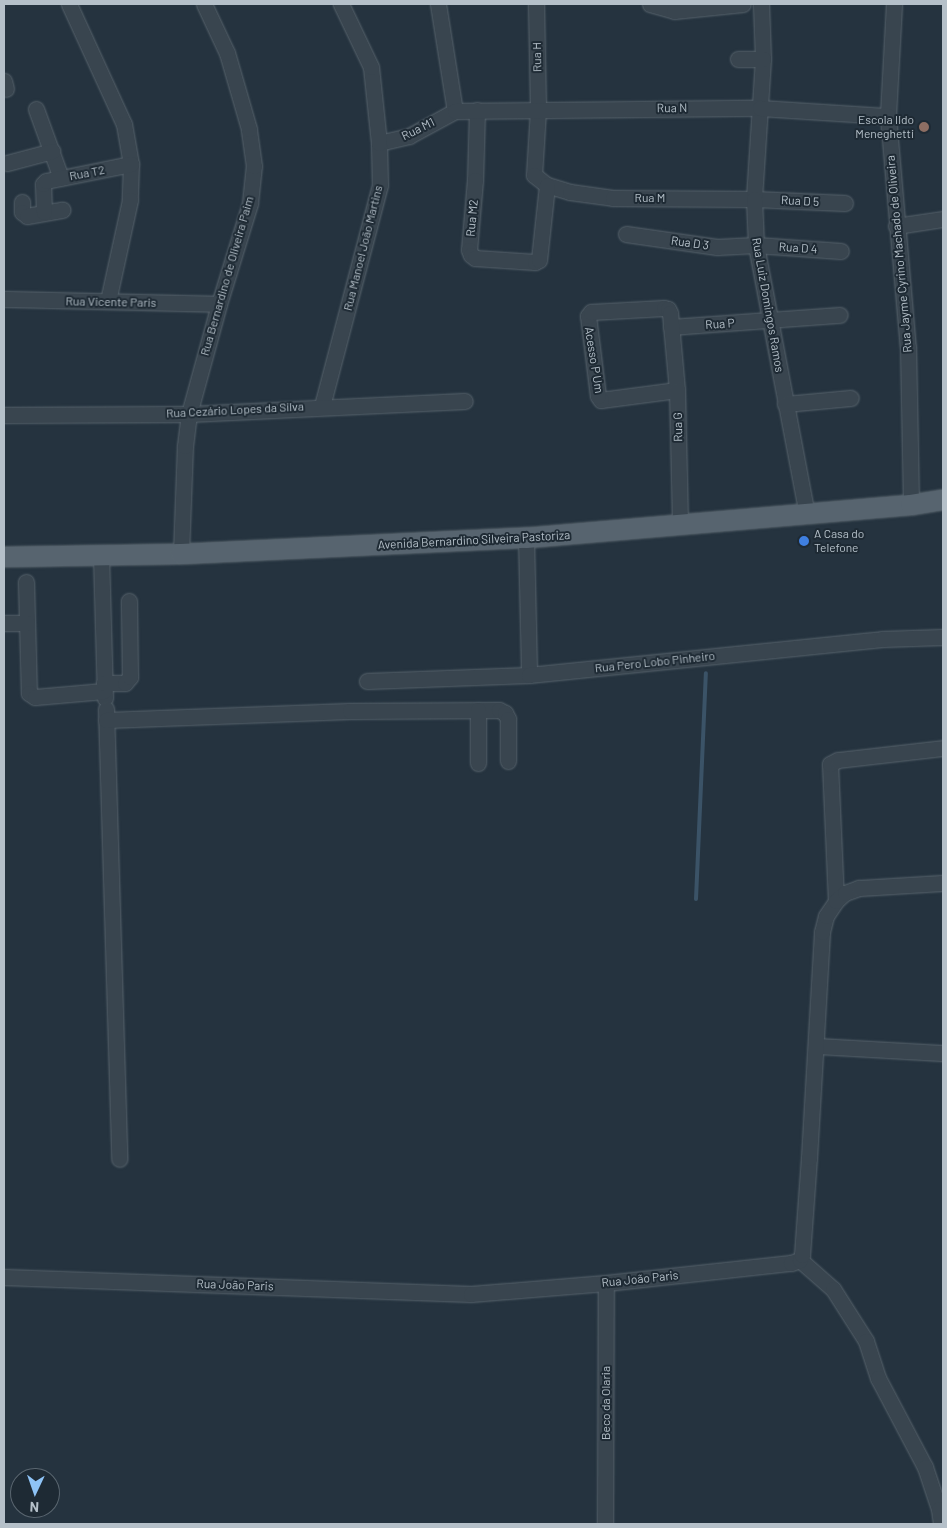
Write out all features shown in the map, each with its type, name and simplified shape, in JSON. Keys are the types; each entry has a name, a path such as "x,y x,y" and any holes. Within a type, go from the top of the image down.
{"main road":[{"name":"Avenida Bernardino Silveira Pastoriza","path":"4,557 181,554 526,538 807,515 943,500"}],"street":[{"path":"69,4 124,124 131,164 130,200 108,301"},
{"name":"Rua Bernardino de Oliveira Paim","path":"181,554 185,446 189,414 219,304 250,204 254,166 249,129 227,52 204,4"},
{"name":"Rua Manoel João Martins","path":"322,406 380,185 379,143 371,67 341,4"},
{"path":"438,4 455,111"},
{"name":"Rua H","path":"536,4 538,110"},
{"path":"650,4 674,7 743,4"},
{"name":"Rua Luiz Domingos Ramos","path":"762,4 763,59 754,199 756,245 768,320 807,515"},
{"name":"Rua Jayme Cyrino Machado de Oliveira","path":"894,4 888,116 896,226 908,347 911,505"},
{"path":"738,59 763,59"},
{"path":"36,108 61,178"},
{"name":"Rua N","path":"455,111 760,108 888,116"},
{"name":"Rua M2","path":"477,110 475,180 469,250 471,255 475,258 535,262 539,260 547,185"},
{"path":"538,110 534,175 547,185"},
{"name":"Rua M1","path":"379,143 409,136 455,111"},
{"path":"7,163 52,151"},
{"name":"Rua T2","path":"44,212 43,184 61,178 131,164"},
{"name":"Rua M","path":"547,185 570,192 613,198 754,199"},
{"name":"Rua D 5","path":"754,199 845,203"},
{"path":"22,202 24,215 62,210"},
{"path":"896,226 943,219"},
{"name":"Rua D 3","path":"626,234 717,247 756,245"},
{"name":"Rua D 4","path":"756,245 841,251"},
{"name":"Rua Vicente Paris","path":"4,299 219,304"},
{"name":"Acesso P Um","path":"671,327 670,313 664,308 591,312 588,316 598,396 601,400 677,390"},
{"name":"Rua P","path":"671,327 840,314"},
{"name":"Rua G","path":"671,327 677,390 680,526"},
{"path":"785,404 851,398"},
{"name":"Rua Cezário Lopes da Silva","path":"4,415 189,414 322,406 465,401"},
{"path":"526,538 529,675"},
{"path":"101,555 119,1159"},
{"path":"26,582 29,693 31,696 341,712 500,710 505,713 508,719 508,760"},
{"path":"105,700 130,677 129,600"},
{"path":"4,623 27,623"},
{"name":"Rua Pero Lobo Pinheiro","path":"367,681 529,675 882,639 943,638"},
{"path":"478,710 478,763"},
{"path":"836,901 830,764 838,760 943,748"},
{"path":"941,1524 939,1509 925,1467 878,1378 866,1341 833,1289 800,1260 802,1255 822,932 826,916 836,901 845,893 859,888 943,883"},
{"path":"816,1046 943,1053"},
{"name":"Rua João Paris","path":"4,1277 471,1294 606,1283 791,1263 800,1260"},
{"name":"Beco da Olaria","path":"605,1524 606,1283"}],"waterway":[{"path":"696,899 706,673"}],"place":[{"name":"Escola Ildo Meneghetti","path":"924,127"},
{"name":"A Casa do Telefone","path":"804,541"}]}
